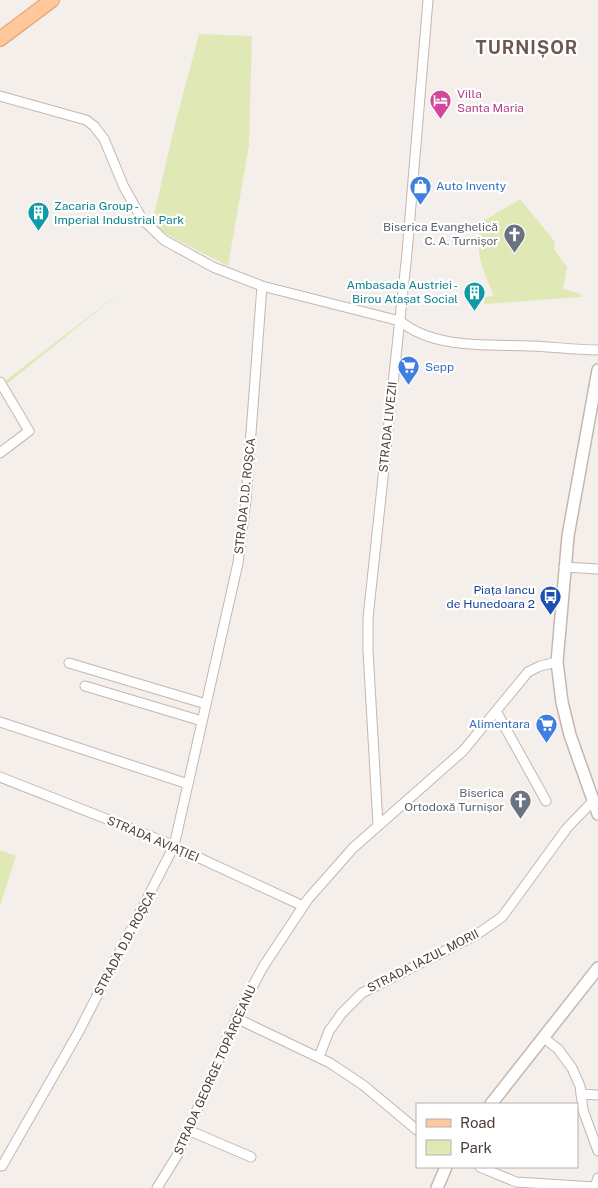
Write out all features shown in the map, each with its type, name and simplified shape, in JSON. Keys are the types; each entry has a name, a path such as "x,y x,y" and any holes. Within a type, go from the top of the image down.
{"main road":[{"path":"0,39 52,0"}],"street":[{"name":"STRADA LIVEZII","path":"378,826 368,650 368,618 400,321 428,0"},
{"path":"0,96 89,121 104,139 124,187 148,226 164,240 213,267 262,286 400,321 421,335 471,344 598,350"},
{"name":"STRADA D.D. ROȘCA","path":"2,1166 78,1033 174,846 238,563 246,500 262,286"},
{"path":"598,370 564,567 557,662 566,715 586,782 595,796 598,814"},
{"path":"0,382 29,430 0,453"},
{"path":"564,567 598,569"},
{"name":"STRADA GEORGE TOPÂRCEANU","path":"158,1188 178,1154 236,1018 263,967 303,906 353,848 463,750 528,672 540,666 557,662"},
{"path":"69,663 206,704"},
{"path":"85,686 202,721"},
{"path":"496,711 546,801"},
{"path":"0,722 188,784"},
{"name":"STRADA AVIAȚIEI","path":"0,777 174,846 303,906"},
{"name":"STRADA IAZUL MORII","path":"319,1058 329,1031 342,1012 362,993 476,935 502,917 567,828 595,796"},
{"path":"492,1103 598,968"},
{"path":"236,1018 319,1058 363,1085 416,1129"},
{"path":"544,1038 566,1058 578,1080 583,1110 598,1151"},
{"path":"581,1094 598,1095"},
{"path":"188,1130 251,1157"},
{"path":"437,1188 446,1168"},
{"path":"482,1168 516,1182 596,1185"}],"green space":[{"path":"199,34 252,36 249,145 228,266 173,238 152,224 174,128"},
{"path":"520,199 552,238 555,243 554,249 567,267 563,289 580,293 582,297 484,304 485,297 494,296 479,253 480,223"},
{"path":"130,285 3,387 0,385"},
{"path":"0,850 16,856 0,906"}],"place":[{"name":"Villa Santa Maria","path":"441,120"},
{"name":"Auto Inventy","path":"420,205"},
{"name":"Zacaria Group - Imperial Industrial Park","path":"38,232"},
{"name":"Biserica Evanghelică C. A. Turnișor","path":"514,253"},
{"name":"Ambasada Austriei - Birou Atașat Social","path":"474,311"},
{"name":"Sepp","path":"409,386"},
{"name":"Piața Iancu de Hunedoara 2","path":"551,616"},
{"name":"Alimentara","path":"546,743"},
{"name":"Biserica Ortodoxă Turnișor","path":"520,819"}],"district":[{"name":"TURNIȘOR","path":"527,48"}]}
